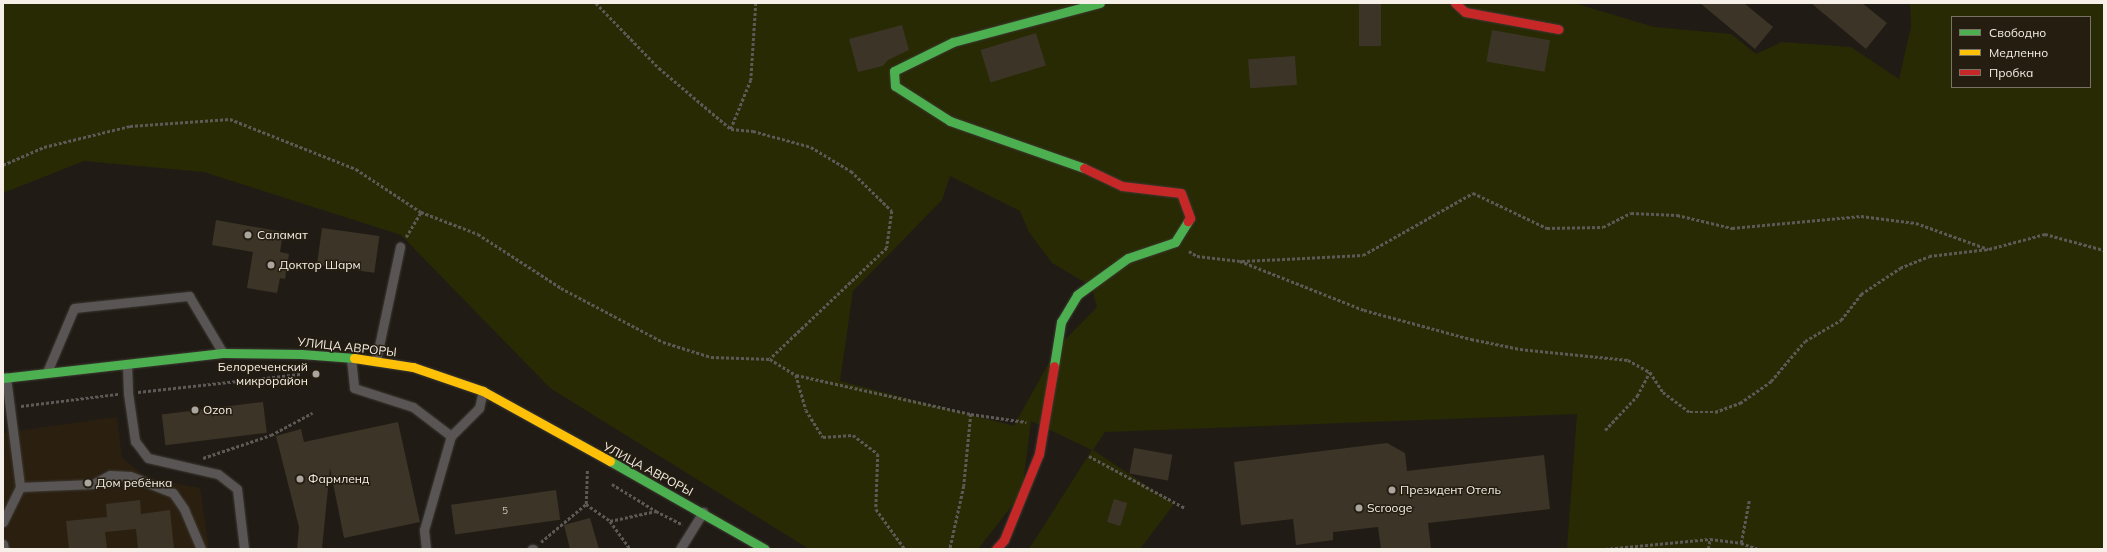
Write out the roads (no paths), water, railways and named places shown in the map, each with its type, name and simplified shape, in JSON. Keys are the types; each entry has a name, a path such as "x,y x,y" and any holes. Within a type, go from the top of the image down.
{"street":[{"path":"996,549 1004,540 1039,454 1061,322 1077,295 1128,258 1175,242 1190,218 1181,194 1122,186 1081,167 950,121 895,86 894,71 953,42 1100,3"},
{"path":"1454,3 1465,12 1558,30"},
{"name":"УЛИЦА АВРОРЫ","path":"4,376 127,364 223,352 351,358 376,360 413,367 483,392 703,512 765,549"}],"lane":[{"path":"376,360 400,247"},
{"path":"47,372 74,308 188,296 223,352"},
{"path":"351,358 354,388 413,407 451,436"},
{"path":"127,364 128,393 135,441 148,458 218,474 237,489 244,549"},
{"path":"3,522 20,488 11,408 4,376"},
{"path":"426,549 424,530 451,436 479,408 483,392"},
{"path":"20,488 93,484 110,475 130,476 173,494 184,509 201,549"},
{"path":"680,549 691,529 703,512"},
{"path":"3,544 4,549"}],"place":[{"name":"Саламат","path":"248,235"},
{"name":"Доктор Шарм","path":"271,265"},
{"name":"Белореченский микрорайон","path":"316,374"},
{"name":"Ozon","path":"195,410"},
{"name":"Фармленд","path":"300,479"},
{"name":"Дом ребёнка","path":"88,483"},
{"name":"Президент Отель","path":"1392,490"},
{"name":"Scrooge","path":"1359,508"}]}
